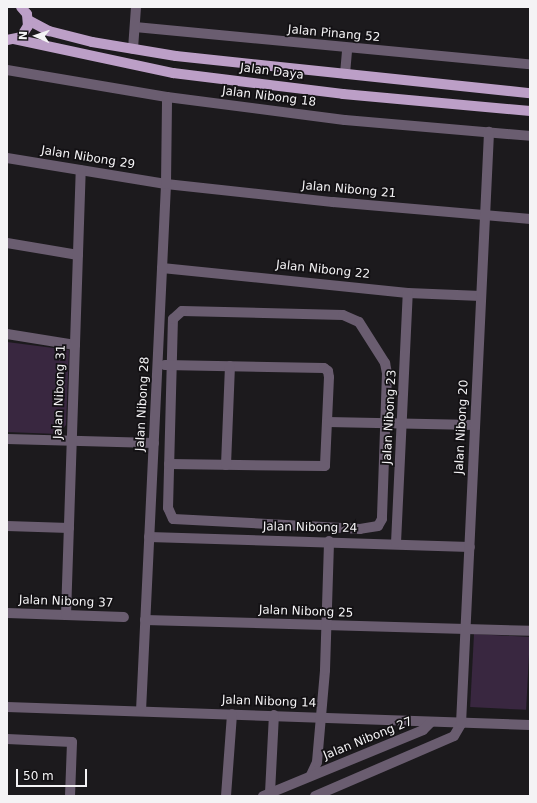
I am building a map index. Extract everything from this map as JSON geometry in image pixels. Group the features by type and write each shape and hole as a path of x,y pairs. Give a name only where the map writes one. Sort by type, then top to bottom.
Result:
{"main road":[{"path":"11,40 25,32 28,20 22,8"},
{"name":"Jalan Daya","path":"28,20 49,31 132,49 176,56 530,93"},
{"name":"Jalan Daya","path":"11,40 173,73 343,94 530,112"}],"street":[{"path":"132,49 136,7"},
{"name":"Jalan Pinang 52","path":"135,27 530,64"},
{"path":"345,74 348,48"},
{"name":"Jalan Nibong 18","path":"7,70 167,97 345,120 530,136"},
{"name":"Jalan Nibong 28","path":"141,711 166,184 167,97"},
{"name":"Jalan Nibong 20","path":"461,724 489,132"},
{"name":"Jalan Nibong 29","path":"7,158 166,184"},
{"name":"Jalan Nibong 31","path":"66,615 81,170"},
{"name":"Jalan Nibong 21","path":"166,184 333,202 530,219"},
{"path":"7,243 78,255"},
{"name":"Jalan Nibong 22","path":"162,268 408,293 481,296"},
{"name":"Jalan Nibong 23","path":"396,543 408,293"},
{"path":"182,311 343,315 359,322 385,363 387,373 386,422 382,519 378,526 372,528 173,519 168,508 173,319 182,311"},
{"path":"7,334 75,345"},
{"path":"158,365 172,364 324,368 328,371 329,377 325,466 169,464"},
{"path":"226,465 230,366"},
{"path":"328,422 403,422 475,425"},
{"path":"7,439 154,443"},
{"path":"7,526 69,528"},
{"name":"Jalan Nibong 24","path":"149,537 396,543 470,547"},
{"path":"311,775 317,762 322,717 329,541"},
{"name":"Jalan Nibong 37","path":"7,613 124,617"},
{"name":"Jalan Nibong 25","path":"145,620 530,631"},
{"name":"Jalan Nibong 14","path":"7,707 274,715 461,724 530,725"},
{"path":"226,796 232,714"},
{"path":"267,795 274,715"},
{"name":"Jalan Nibong 27","path":"267,795 311,775 423,730 431,722"},
{"path":"314,796 454,736 461,724"},
{"path":"7,739 72,742 70,796"}],"shaded area":[{"path":"7,342 69,350 66,425 58,434 7,432"},
{"path":"474,634 530,637 526,710 470,707"}]}
